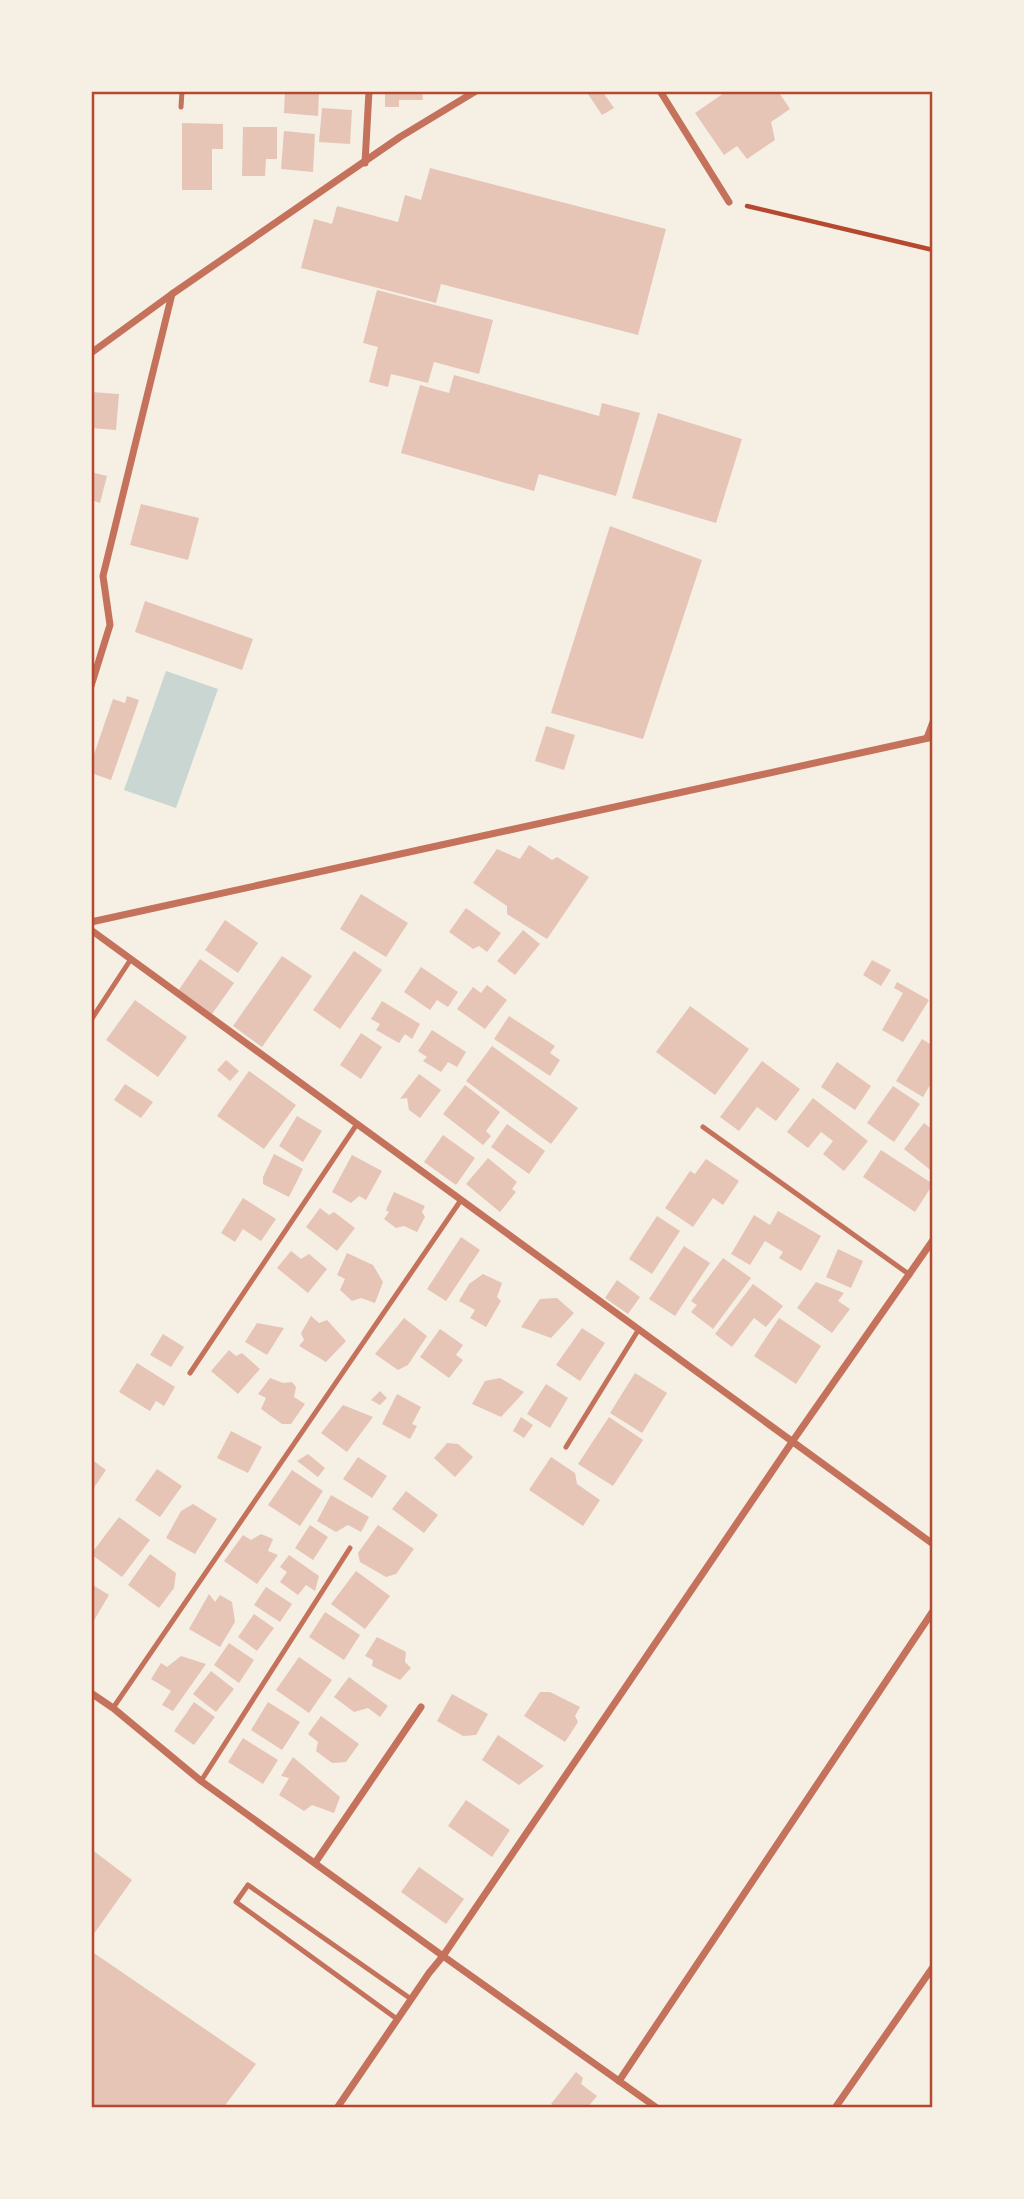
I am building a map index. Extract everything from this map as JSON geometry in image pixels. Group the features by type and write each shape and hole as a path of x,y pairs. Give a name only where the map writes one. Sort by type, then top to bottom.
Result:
{"street":[{"path":"365,163 369,91"},
{"path":"91,353 400,137 476,91"},
{"path":"660,91 729,202"},
{"path":"91,686 110,625 103,576 172,294"},
{"path":"91,922 930,738 933,722"},
{"path":"91,930 933,1544"},
{"path":"337,2108 792,1441 933,1240"},
{"path":"619,2081 933,1611"},
{"path":"91,1693 201,1781 657,2108"},
{"path":"315,1863 421,1707"},
{"path":"835,2108 933,1967"}],"lane":[{"path":"181,107 182,91"},
{"path":"91,1020 131,959"},
{"path":"190,1373 357,1124"},
{"path":"703,1127 910,1275"},
{"path":"113,1708 461,1200"},
{"path":"566,1447 639,1329"},
{"path":"201,1781 350,1548"},
{"path":"397,2019 236,1902 248,1885 411,1999"}],"path":[{"path":"729,202 933,250"}],"shaded area":[{"path":"166,671 218,689 176,808 124,790"}],"building":[{"path":"285,91 319,91 318,116 284,113"},
{"path":"385,91 422,91 423,100 399,100 399,107 385,107"},
{"path":"586,91 602,91 614,108 602,115"},
{"path":"727,91 778,91 790,109 771,122 775,140 747,159 737,146 724,155 695,113"},
{"path":"322,108 352,110 350,144 319,142"},
{"path":"182,123 223,124 223,149 212,149 212,190 182,190"},
{"path":"243,127 277,127 277,159 266,159 265,176 242,176"},
{"path":"284,131 315,134 313,172 281,169"},
{"path":"430,168 666,229 638,335 441,284 436,303 301,268 314,219 332,224 337,206 398,222 405,195 421,200"},
{"path":"377,290 493,320 479,374 434,362 428,383 391,374 388,387 369,382 378,347 363,343"},
{"path":"454,375 599,416 602,403 640,413 616,496 539,474 534,491 401,453 420,385 449,393"},
{"path":"91,392 119,394 116,430 91,428"},
{"path":"658,413 742,439 716,523 632,498"},
{"path":"91,472 107,476 100,503 91,500"},
{"path":"141,504 199,518 188,560 130,545"},
{"path":"610,526 702,560 643,739 551,713"},
{"path":"145,601 253,639 242,670 135,632"},
{"path":"127,696 139,700 111,780 91,773 91,763 113,699 125,703"},
{"path":"546,726 575,735 564,770 535,761"},
{"path":"529,845 552,860 557,857 589,877 547,939 507,914 507,906 473,883 497,849 520,859"},
{"path":"361,894 408,923 386,957 340,929"},
{"path":"466,908 501,933 487,952 479,946 473,949 449,932"},
{"path":"225,920 258,943 238,973 205,950"},
{"path":"523,930 540,944 515,975 497,961"},
{"path":"354,951 382,970 340,1029 313,1010"},
{"path":"282,956 312,976 262,1047 233,1026"},
{"path":"200,959 234,983 212,1014 178,991"},
{"path":"872,960 891,970 881,986 863,975"},
{"path":"421,967 458,992 448,1007 437,1000 430,1010 404,992"},
{"path":"897,982 929,1000 903,1042 882,1030 903,993 894,988"},
{"path":"487,985 507,1000 485,1029 457,1009 473,987 481,993"},
{"path":"135,1000 187,1037 158,1077 106,1040"},
{"path":"382,1001 420,1024 412,1039 405,1034 399,1043 376,1030 380,1024 371,1019"},
{"path":"690,1006 749,1049 715,1095 656,1052"},
{"path":"509,1016 555,1046 550,1053 560,1060 550,1076 494,1039"},
{"path":"432,1030 466,1052 457,1067 448,1062 441,1072 423,1061 427,1057 418,1051"},
{"path":"361,1033 382,1047 361,1079 340,1065"},
{"path":"922,1039 933,1046 933,1080 923,1097 896,1081"},
{"path":"492,1046 578,1108 551,1144 466,1081"},
{"path":"226,1060 239,1071 230,1081 217,1070"},
{"path":"762,1061 800,1089 776,1121 757,1107 739,1131 720,1117"},
{"path":"837,1062 871,1086 855,1110 821,1087"},
{"path":"249,1071 296,1105 264,1149 217,1116"},
{"path":"419,1074 441,1090 420,1118 409,1110 407,1098 400,1099"},
{"path":"125,1084 153,1102 141,1118 114,1100"},
{"path":"465,1085 500,1112 486,1131 491,1136 483,1145 443,1114"},
{"path":"893,1086 920,1104 894,1142 867,1123"},
{"path":"813,1098 868,1141 844,1171 823,1154 833,1141 821,1132 808,1148 787,1132"},
{"path":"297,1116 322,1131 303,1162 279,1146"},
{"path":"924,1123 933,1130 933,1172 904,1149"},
{"path":"507,1124 545,1151 529,1174 491,1147"},
{"path":"443,1135 475,1158 456,1185 424,1162"},
{"path":"881,1150 933,1184 915,1212 863,1177"},
{"path":"274,1154 303,1169 289,1197 263,1184 263,1177"},
{"path":"352,1155 382,1171 366,1200 359,1196 351,1203 332,1192"},
{"path":"488,1158 517,1182 512,1189 516,1192 500,1212 466,1184"},
{"path":"706,1159 739,1181 723,1205 713,1198 693,1227 665,1208 690,1171 695,1174"},
{"path":"394,1192 425,1206 422,1212 425,1217 417,1232 404,1226 396,1228 384,1219 389,1212 386,1210"},
{"path":"243,1198 276,1219 261,1241 243,1229 235,1242 221,1233"},
{"path":"320,1208 329,1215 334,1212 355,1228 337,1251 306,1227"},
{"path":"778,1211 821,1236 801,1271 779,1258 783,1252 765,1241 750,1265 731,1254 754,1215 770,1225"},
{"path":"657,1216 680,1231 652,1274 629,1259"},
{"path":"461,1237 480,1250 446,1301 427,1289"},
{"path":"684,1246 710,1263 675,1316 649,1299"},
{"path":"838,1249 863,1261 851,1288 826,1277"},
{"path":"291,1251 301,1259 309,1254 327,1269 308,1293 277,1268"},
{"path":"347,1253 373,1265 383,1282 375,1303 361,1298 352,1301 340,1290 345,1279 337,1275"},
{"path":"723,1258 751,1278 713,1329 691,1312 697,1305 691,1301"},
{"path":"483,1274 502,1283 497,1297 501,1301 486,1327 470,1318 475,1310 459,1301 469,1284"},
{"path":"617,1280 640,1297 628,1314 605,1298"},
{"path":"816,1282 844,1293 838,1301 850,1309 832,1333 797,1308"},
{"path":"753,1284 783,1306 766,1327 754,1318 732,1347 715,1334"},
{"path":"557,1298 574,1313 551,1338 521,1327 540,1299"},
{"path":"311,1316 319,1323 327,1320 346,1341 326,1362 299,1346 304,1340 301,1333"},
{"path":"404,1318 427,1336 408,1365 398,1370 375,1354"},
{"path":"779,1318 821,1346 796,1384 754,1356"},
{"path":"257,1323 284,1328 267,1355 245,1342"},
{"path":"582,1328 605,1343 580,1381 556,1365"},
{"path":"440,1329 463,1345 456,1355 463,1360 449,1378 420,1357"},
{"path":"163,1334 184,1347 171,1367 150,1355"},
{"path":"229,1350 236,1356 242,1353 260,1369 238,1394 211,1371"},
{"path":"137,1363 175,1387 164,1406 156,1401 150,1411 119,1392"},
{"path":"635,1373 667,1393 642,1433 610,1413"},
{"path":"270,1378 283,1383 292,1382 296,1387 294,1397 305,1404 291,1424 282,1424 261,1409 266,1398 258,1394"},
{"path":"500,1378 524,1392 501,1417 472,1404 485,1381"},
{"path":"546,1384 568,1398 550,1428 527,1414"},
{"path":"380,1391 387,1398 380,1405 371,1400"},
{"path":"397,1394 421,1407 412,1424 417,1426 410,1439 382,1424"},
{"path":"343,1405 373,1417 347,1452 321,1433"},
{"path":"521,1417 533,1425 524,1438 513,1431"},
{"path":"609,1417 643,1440 613,1486 578,1464"},
{"path":"231,1431 262,1447 248,1473 217,1458"},
{"path":"447,1443 458,1444 473,1457 455,1477 434,1458"},
{"path":"308,1454 325,1468 318,1477 297,1461"},
{"path":"358,1457 387,1476 372,1498 343,1479"},
{"path":"551,1457 575,1473 577,1484 600,1500 583,1526 529,1490"},
{"path":"91,1459 106,1470 91,1492"},
{"path":"157,1469 182,1486 160,1517 135,1500"},
{"path":"292,1470 323,1491 300,1526 268,1505"},
{"path":"406,1491 438,1515 424,1533 392,1509"},
{"path":"331,1495 369,1517 361,1532 348,1525 336,1532 317,1521"},
{"path":"193,1504 217,1519 195,1554 166,1538 181,1511"},
{"path":"119,1517 150,1540 122,1577 91,1554"},
{"path":"310,1525 328,1537 313,1560 295,1548"},
{"path":"378,1525 414,1549 396,1574 386,1577 360,1562 358,1553"},
{"path":"261,1534 273,1539 268,1551 278,1555 257,1584 224,1561 243,1535 251,1540"},
{"path":"150,1554 176,1573 174,1588 159,1608 128,1585"},
{"path":"289,1555 319,1576 315,1591 306,1585 298,1595 280,1582 287,1572 280,1567"},
{"path":"356,1571 390,1596 365,1629 331,1604"},
{"path":"91,1584 109,1595 91,1623"},
{"path":"266,1587 292,1604 280,1622 254,1605"},
{"path":"209,1594 215,1602 220,1595 232,1602 235,1622 220,1647 189,1629"},
{"path":"325,1612 360,1635 344,1660 309,1637"},
{"path":"254,1614 274,1628 257,1651 238,1637"},
{"path":"377,1637 406,1652 405,1662 411,1668 400,1680 372,1666 373,1660 365,1656"},
{"path":"229,1643 254,1660 239,1683 214,1665"},
{"path":"181,1656 206,1664 173,1711 162,1705 171,1691 151,1679 161,1663 167,1667"},
{"path":"299,1657 332,1680 309,1713 276,1690"},
{"path":"211,1671 234,1689 216,1712 193,1694"},
{"path":"349,1677 388,1706 380,1717 368,1708 354,1712 334,1697"},
{"path":"540,1692 550,1692 580,1707 575,1716 578,1722 565,1742 524,1716"},
{"path":"452,1694 488,1714 476,1735 463,1736 437,1721"},
{"path":"194,1702 215,1717 194,1745 174,1731"},
{"path":"268,1702 300,1722 282,1750 251,1730"},
{"path":"321,1716 359,1744 346,1762 332,1763 316,1751 318,1742 308,1734"},
{"path":"498,1735 544,1766 519,1785 482,1760"},
{"path":"243,1738 278,1760 263,1784 228,1762"},
{"path":"293,1757 340,1797 334,1813 312,1805 304,1811 279,1795 289,1778 281,1776"},
{"path":"466,1800 510,1830 492,1857 448,1826"},
{"path":"91,1849 132,1880 93,1935 91,1934"},
{"path":"419,1867 464,1899 446,1924 401,1892"},
{"path":"91,1951 256,2064 223,2108 91,2108"},
{"path":"576,2072 583,2078 581,2084 597,2096 587,2108 556,2108 551,2104"}]}
